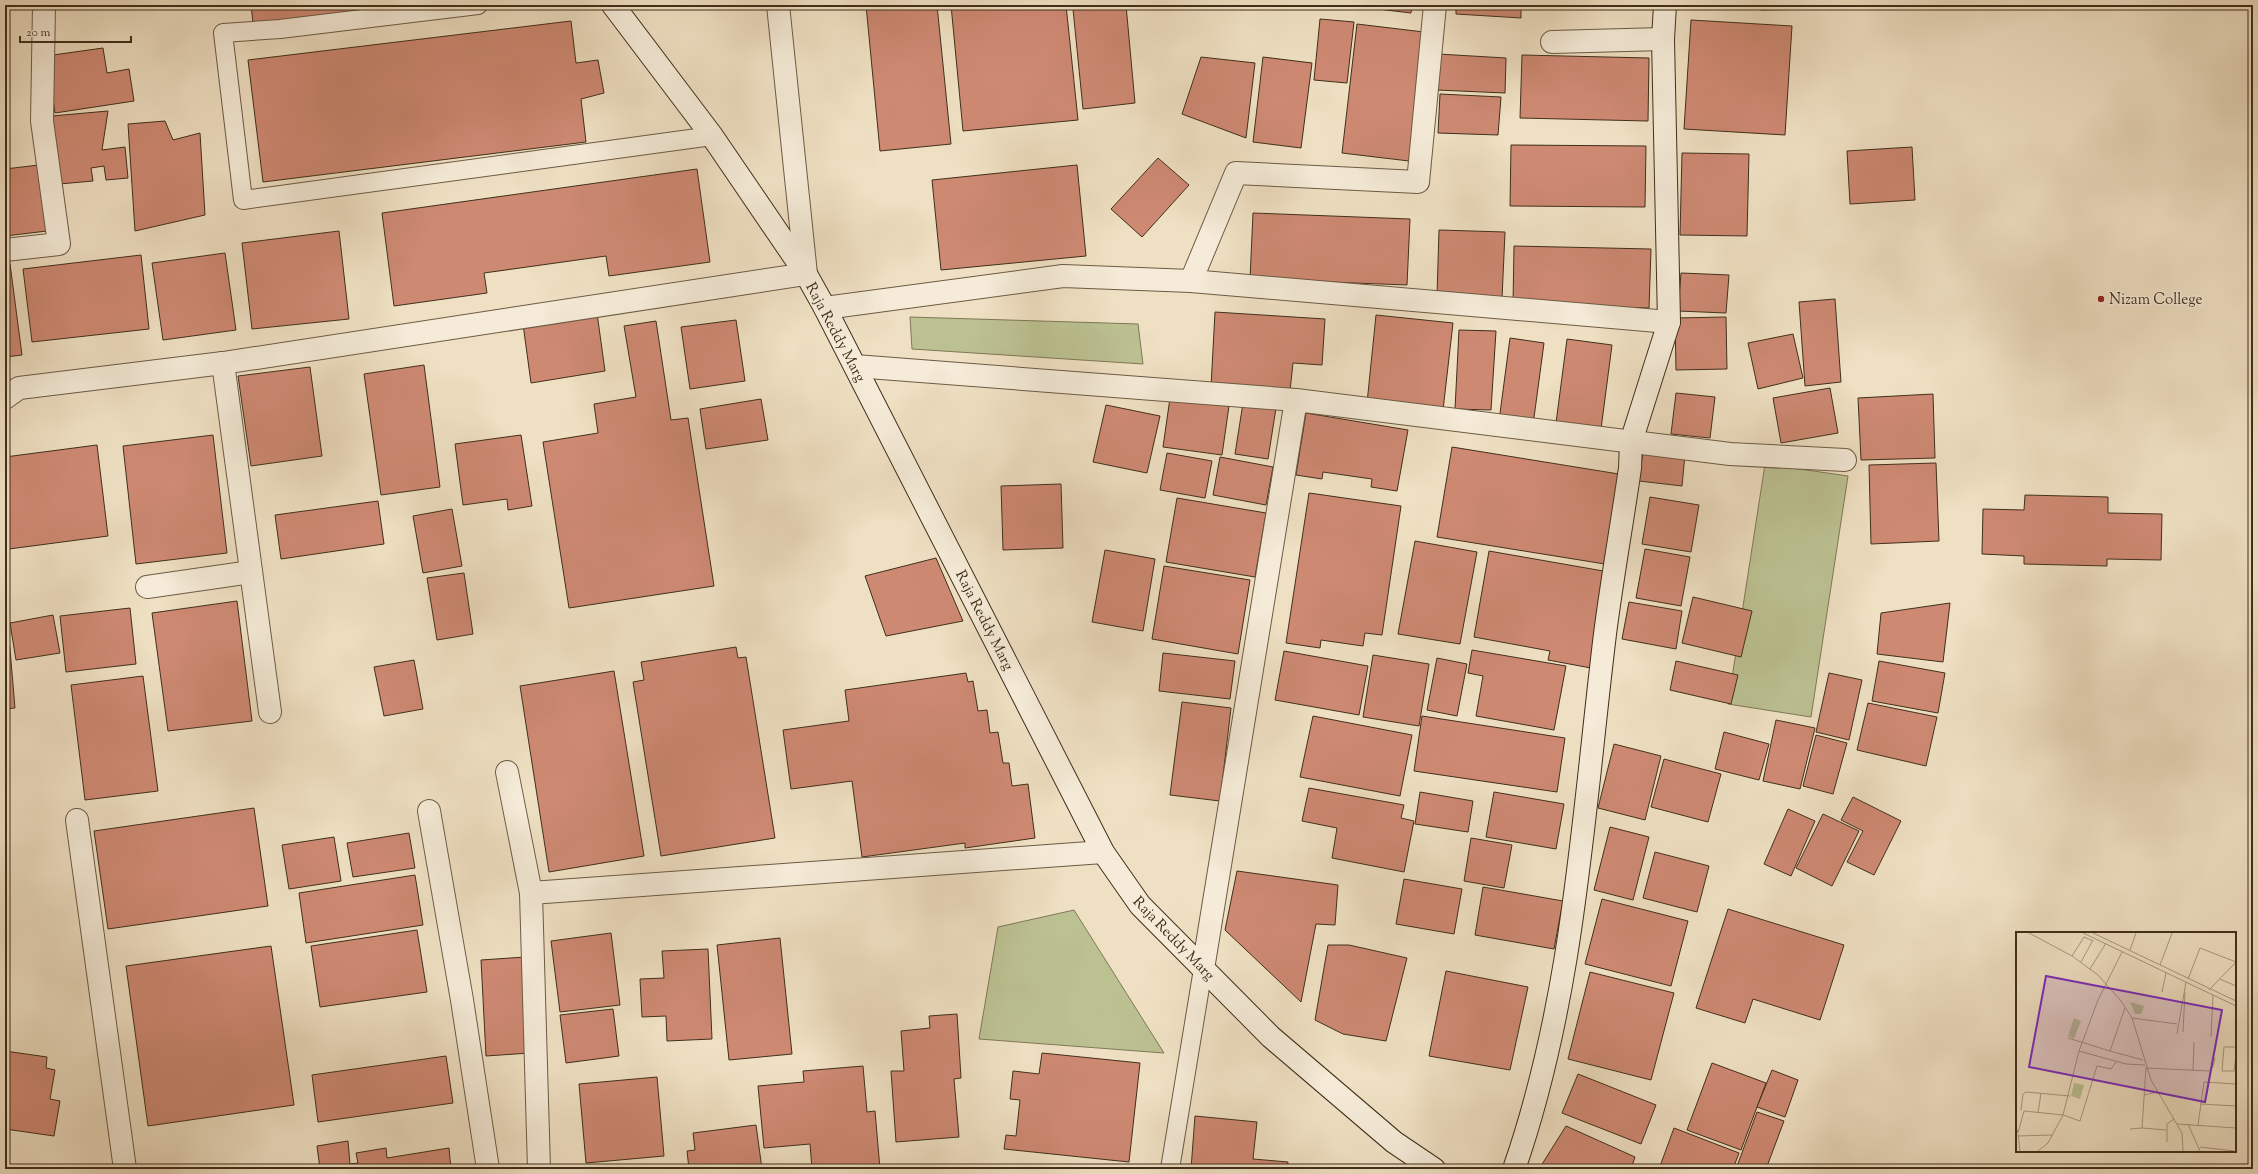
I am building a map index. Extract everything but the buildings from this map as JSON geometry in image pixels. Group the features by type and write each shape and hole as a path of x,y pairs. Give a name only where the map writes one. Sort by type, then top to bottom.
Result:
{"street":[{"path":"5,250 59,244 42,121 44,5"},
{"name":"Raja Reddy Marg","path":"614,5 712,136 806,274 855,366 1103,852 1140,905 1271,1038 1394,1142 1434,1169"},
{"path":"5,398 19,388 223,363 806,274 778,5"},
{"path":"1192,281 1236,173 1418,182 1435,5"},
{"path":"1514,1169 1526,1135 1560,997 1587,800 1606,633 1630,468 1631,442 1669,322 1663,39 1665,5"},
{"path":"1552,42 1663,39"},
{"path":"825,308 1063,276 1192,281 1669,322"},
{"path":"223,363 270,712"},
{"path":"855,366 1296,400 1730,454 1845,460"},
{"path":"1203,969 1296,400"},
{"path":"147,587 251,572"},
{"path":"508,772 530,893 539,1169"},
{"path":"429,811 462,1000 488,1169"},
{"path":"77,820 125,1169"},
{"path":"530,893 1103,852"}],"lane":[{"path":"478,5 280,29 223,33 244,200 712,136"},
{"path":"1170,1169 1203,969"}],"green space":[{"path":"910,317 1138,324 1143,364 912,349"},
{"path":"1765,464 1848,476 1811,717 1728,704"},
{"path":"1074,910 1164,1053 979,1039 998,927"}],"place":[{"name":"Nizam College","path":"2101,299"}]}
